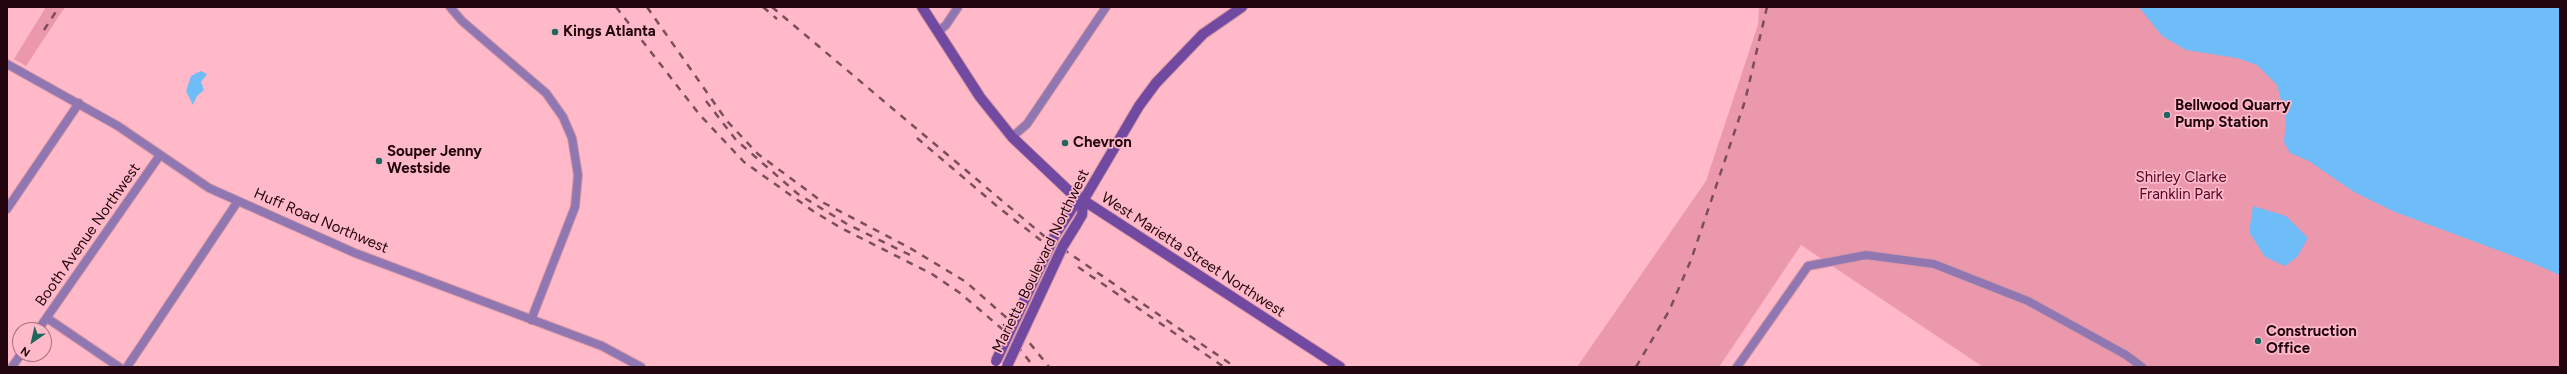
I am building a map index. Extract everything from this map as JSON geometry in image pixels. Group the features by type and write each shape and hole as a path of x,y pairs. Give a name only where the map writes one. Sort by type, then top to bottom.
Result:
{"main road":[{"name":"West Marietta Street Northwest","path":"922,7 980,97 1012,137 1035,162 1083,201 1340,367"},
{"name":"Marietta Boulevard Northwest","path":"1007,367 1063,246 1082,215 1083,201 1139,106 1156,83 1203,34 1242,7"},
{"path":"994,364 1055,234 1073,207 1083,201"}],"street":[{"path":"450,7 462,21 546,93 562,117 572,138 578,175 575,207 531,320"},
{"path":"938,32 946,24 958,7"},
{"path":"1012,137 1027,124 1106,7"},
{"name":"Huff Road Northwest","path":"7,64 79,103 209,188 355,253 602,346 641,367"},
{"path":"7,209 79,103"},
{"name":"Booth Avenue Northwest","path":"44,322 160,155"},
{"path":"127,367 238,201"},
{"path":"1737,367 1808,266 1866,255 1934,264 2013,296 2126,355 2142,367"},
{"path":"47,318 119,367"}],"green space":[{"path":"46,7 65,7 26,66 14,59"},
{"name":"Shirley Clarke Franklin Park","path":"1759,7 2560,7 2560,367 1983,367 1801,245 1719,367 1577,367 1706,181 1758,25"}],"water":[{"path":"2139,7 2560,7 2560,275 2532,263 2395,212 2354,192 2309,161 2290,153 2284,142 2286,120 2277,85 2257,65 2237,58 2186,50 2162,36"},
{"path":"201,71 207,74 201,82 204,90 197,96 193,105 186,91 191,76"},
{"path":"2253,206 2286,216 2308,238 2297,257 2285,266 2265,257 2249,232"}],"railway":[{"path":"44,30 59,7"},
{"path":"616,7 699,114 744,162 813,211 841,228 932,274 960,293 1008,334 1034,367"},
{"path":"647,7 727,121 758,154 824,203 910,248 966,282 1016,326 1049,367"},
{"path":"763,7 777,19"},
{"path":"772,7 1044,236 1235,367"},
{"path":"1636,367 1669,311 1691,260 1745,101 1767,7"},
{"path":"706,101 736,140 798,194 847,224 912,256"},
{"path":"917,138 998,207 1056,252"},
{"path":"1078,267 1224,367"}],"place":[{"name":"Kings Atlanta","path":"555,32"},
{"name":"Bellwood Quarry Pump Station","path":"2167,115"},
{"name":"Chevron","path":"1065,143"},
{"name":"Souper Jenny Westside","path":"379,161"},
{"name":"Construction Office","path":"2258,341"}]}
